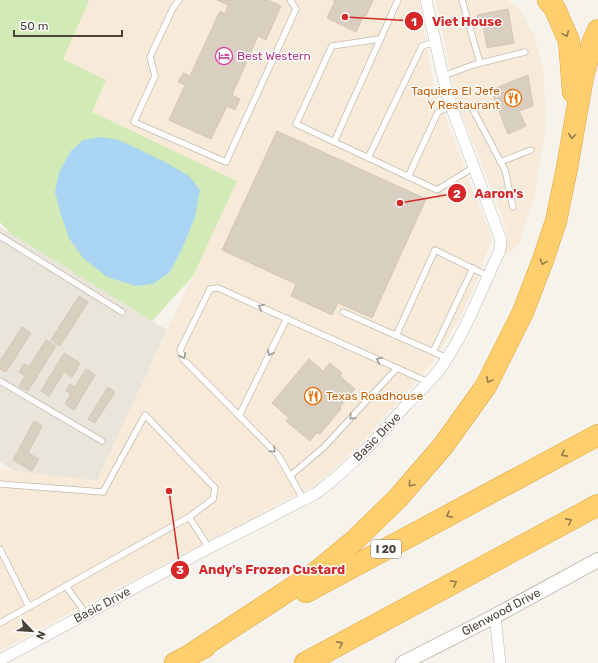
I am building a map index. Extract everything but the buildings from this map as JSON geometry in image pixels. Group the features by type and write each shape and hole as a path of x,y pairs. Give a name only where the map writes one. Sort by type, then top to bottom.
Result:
{"highway":[{"path":"548,0 555,9 569,41 575,115"},
{"path":"193,653 315,573 354,540 398,498 443,446 486,386 523,312 556,221 568,168 575,115 583,76 598,30"},
{"name":"I 20","path":"175,663 598,435"},
{"path":"306,663 598,505"}],"street":[{"name":"Basic Drive","path":"0,660 209,548 304,500 324,487 340,475 383,432 441,367 447,358 463,330 500,250 501,240 451,106 426,0"},
{"name":"Glenwood Drive","path":"403,663 495,616 598,560"},
{"path":"495,616 500,663"}],"lane":[{"path":"179,0 173,8 150,58 155,76 134,122 226,162 296,9 290,0"},
{"path":"334,142 398,0"},
{"path":"462,0 480,63"},
{"path":"380,39 332,46 296,124 437,190 474,167"},
{"path":"368,158 422,46 436,42"},
{"path":"443,76 480,63 525,52"},
{"path":"408,177 438,112 451,106 471,106 504,170 513,207"},
{"path":"500,162 531,150"},
{"path":"0,236 122,312"},
{"path":"396,336 435,250 488,276"},
{"path":"433,352 473,268"},
{"path":"304,500 278,456 183,359 180,350 210,289 218,288 428,382"},
{"path":"343,312 447,358"},
{"path":"239,416 287,318"},
{"path":"290,476 324,448 397,368"},
{"path":"0,381 102,441"},
{"path":"0,484 103,492 145,415 215,488 213,499 189,517 0,623"},
{"path":"189,517 209,548"},
{"path":"0,549 29,607"},
{"path":"66,586 86,614"}],"shaded area":[{"path":"86,0 419,0 434,89 492,239 470,297 454,328 432,363 365,439 316,485 64,616 0,651 0,469 97,481 237,181 92,112 106,80 62,59 89,2"},
{"path":"436,0 507,0 518,7 533,33 543,67 546,124 535,192 519,244 504,256 506,232 500,209 457,102"},
{"path":"0,227 167,330 97,481 15,471 0,462"}],"green space":[{"path":"0,0 89,1 63,59 106,80 92,112 237,181 193,276 152,321 10,233 0,222","holes":["195,217 183,247 170,272 153,284 136,286"]}],"water":[{"path":"101,137 119,140 165,162 189,176 200,190 195,217 183,247 170,272 153,284 136,286 107,277 83,258 69,238 55,192 59,172 71,151 83,140"}],"place":[{"name":"Viet House","path":"345,17"},
{"name":"Best Western","path":"224,56"},
{"name":"Taquiera El Jefe Y Restaurant","path":"513,98"},
{"name":"Aaron's","path":"400,203"},
{"name":"Texas Roadhouse","path":"313,396"},
{"name":"Andy's Frozen Custard","path":"169,491"}]}
